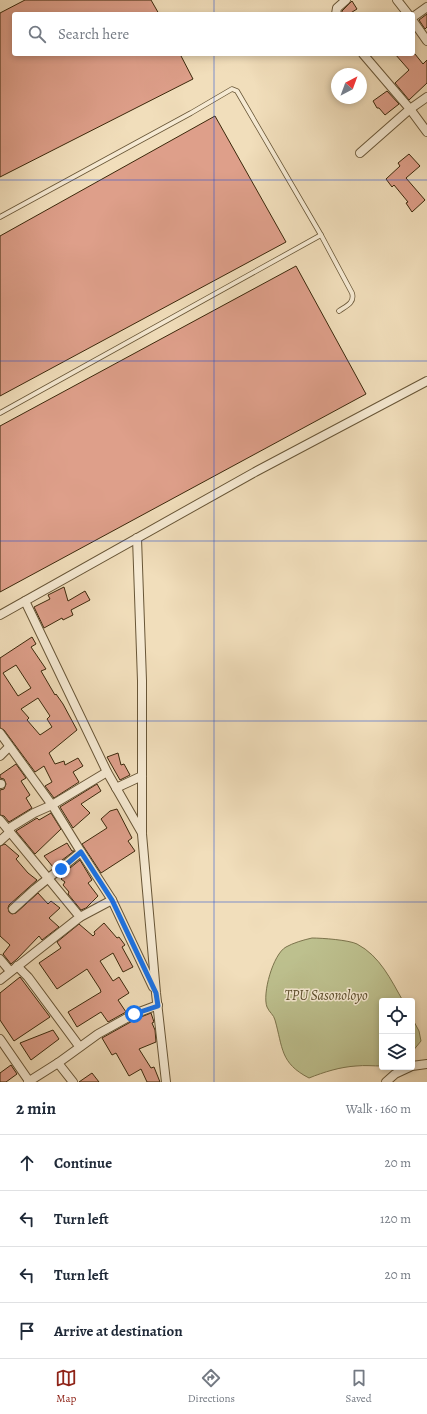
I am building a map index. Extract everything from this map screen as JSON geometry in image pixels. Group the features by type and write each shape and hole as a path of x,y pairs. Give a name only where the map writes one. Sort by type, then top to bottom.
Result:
{"street":[{"path":"336,12 337,8 346,0"},
{"path":"397,0 406,12"},
{"path":"415,16 427,7"},
{"path":"415,24 427,41"},
{"path":"365,56 410,109 427,132"},
{"path":"360,153 410,109 427,97"},
{"path":"0,615 255,472 427,381"},
{"path":"137,538 142,681 142,834 156,993 166,1082"},
{"path":"25,601 116,788 142,834"},
{"path":"0,733 52,805 112,900 156,993"},
{"path":"0,756 9,747"},
{"path":"0,842 9,830 34,813 52,805 108,772"},
{"path":"116,788 142,776"},
{"path":"0,820 80,917"},
{"path":"13,909 24,898 81,852"},
{"path":"0,980 80,917 112,900"},
{"path":"0,959 10,971"},
{"path":"17,966 28,977 79,1046"},
{"path":"0,1039 28,1082 58,1063 79,1046 119,1022 134,1014 158,1006"},
{"path":"58,1063 73,1082"},
{"path":"415,1066 427,1064"},
{"path":"386,1082 395,1074 404,1070"}],"lane":[{"path":"0,217 191,113 232,89 237,91 321,235 353,296 352,303 339,311"},
{"path":"0,412 321,235"}],"green space":[{"name":"TPU Sasonoloyo","path":"312,938 348,941 357,944 372,955 389,977 401,998 379,998 379,1066 344,1067 309,1078 293,1067 284,1054 274,1018 267,1007 267,984 273,966 281,951 292,944"},
{"path":"415,1024 419,1031 421,1041 415,1048"}],"building":[{"path":"25,0 151,0 158,12 12,12 12,56 181,56 193,79 0,177 0,13"},
{"path":"352,1 357,9 352,12 342,11"},
{"path":"427,14 427,27 425,29 419,20"},
{"path":"415,54 423,64 427,60 427,83 409,100 395,83 409,70 397,56 415,56"},
{"path":"387,91 399,104 385,115 379,108 377,108 373,101"},
{"path":"215,116 286,242 0,396 0,236"},
{"path":"409,154 420,166 406,178 425,200 412,212 406,203 408,202 394,185 392,187 386,179 400,166 398,163"},
{"path":"296,266 366,394 0,592 0,426"},
{"path":"64,587 68,601 85,591 90,600 71,610 73,615 63,620 62,618 44,628 34,607 50,599 48,595"},
{"path":"32,637 36,644 31,647 46,669 41,671 55,695 56,694 63,704 77,730 49,753 55,764 64,761 65,765 78,758 83,766 73,772 79,782 54,798 45,786 52,782 44,766 35,772 4,730 0,728 0,658","holes":["16,665 31,688 18,696 3,673","38,698 50,716 47,719 52,727 40,735 27,720 29,718 21,709"]},
{"path":"118,753 121,765 124,764 130,775 120,780 107,757"},
{"path":"16,764 26,778 21,781 30,795 26,798 32,808 9,822 4,816 0,815 0,790 4,789 6,784 4,779 0,778 0,775"},
{"path":"97,784 101,791 81,804 90,813 73,828 60,807"},
{"path":"117,809 132,838 128,841 135,851 101,873 82,844 107,828 101,819 110,811"},
{"path":"51,813 61,829 35,854 16,831 37,818 39,820"},
{"path":"67,843 72,851 74,851 53,867 44,856"},
{"path":"5,844 19,856 16,859 28,873 37,880 9,905 9,912 12,914 16,913 38,893 48,904 51,901 60,908 49,918 59,927 42,940 39,936 11,964 3,954 10,945 0,936 0,846"},
{"path":"80,860 92,880 88,883 98,896 86,908 81,910 68,894 69,892 63,885 65,882 60,876"},
{"path":"104,923 125,945 122,947 133,967 123,972 113,953 100,961 113,981 119,977 129,993 118,1000 126,1012 108,1022 101,1012 77,1027 68,1012 101,992 100,989 87,969 57,989 39,963 61,948 57,942 79,924 93,936 95,934 94,932"},
{"path":"20,977 50,1017 14,1041 0,1020 0,993"},
{"path":"151,1013 154,1022 152,1023 155,1030 156,1042 139,1049 151,1068 154,1067 160,1082 147,1082 141,1069 129,1076 116,1053 112,1055 102,1038 136,1019"},
{"path":"53,1030 59,1039 31,1060 20,1043"},
{"path":"11,1065 17,1074 6,1082 0,1082 0,1073"},
{"path":"92,1073 99,1082 79,1082"}],"route":[{"path":"61,869 81,852 112,900 157,998 158,1006 134,1014"}]}
